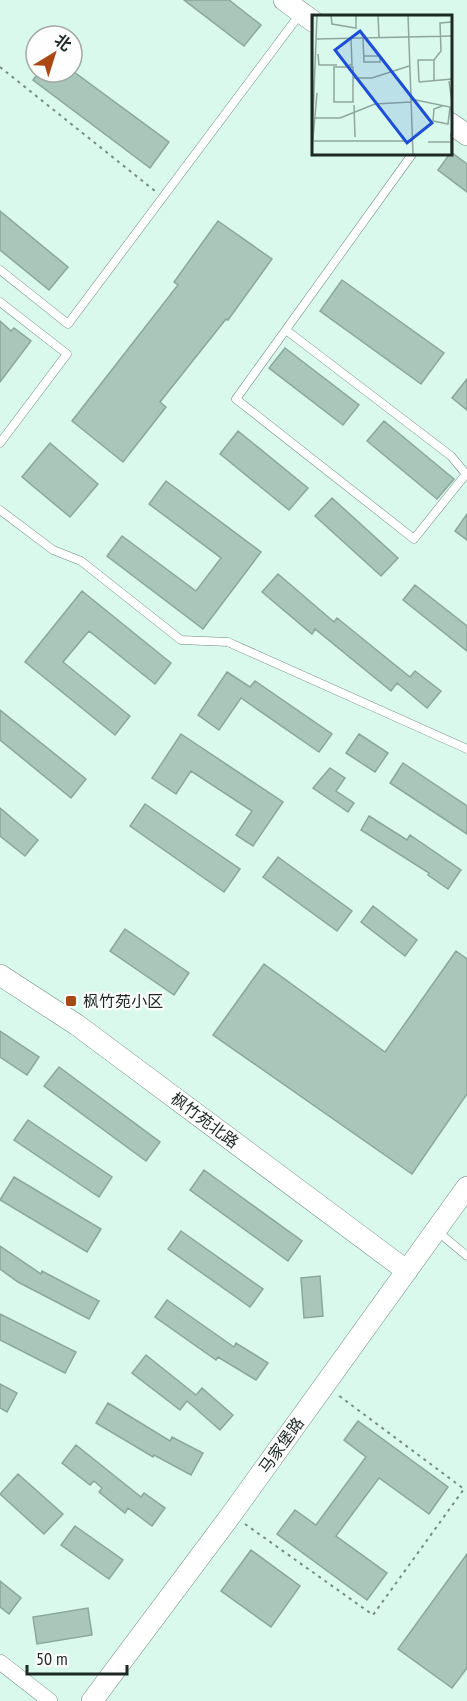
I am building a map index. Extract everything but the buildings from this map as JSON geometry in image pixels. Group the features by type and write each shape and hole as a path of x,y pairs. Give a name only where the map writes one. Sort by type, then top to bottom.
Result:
{"main road":[{"path":"452,124 467,135"},
{"name":"枫竹苑北路","path":"0,975 77,1025 407,1270"},
{"name":"马家堡路","path":"92,1701 231,1515 467,1187"}],"street":[{"path":"0,1662 50,1701"}],"lane":[{"path":"0,270 68,324 300,12"},
{"path":"286,330 451,456 466,474 414,539 236,399 412,154"},
{"path":"0,302 67,354 0,443"},
{"path":"0,510 53,550 81,561 181,640 228,642 467,749"},
{"path":"436,1230 467,1256"}],"path":[{"path":"0,67 162,197"},
{"path":"231,1515 373,1614 464,1489 324,1384"}],"place":[{"name":"枫竹苑小区","path":"71,1001"}]}
